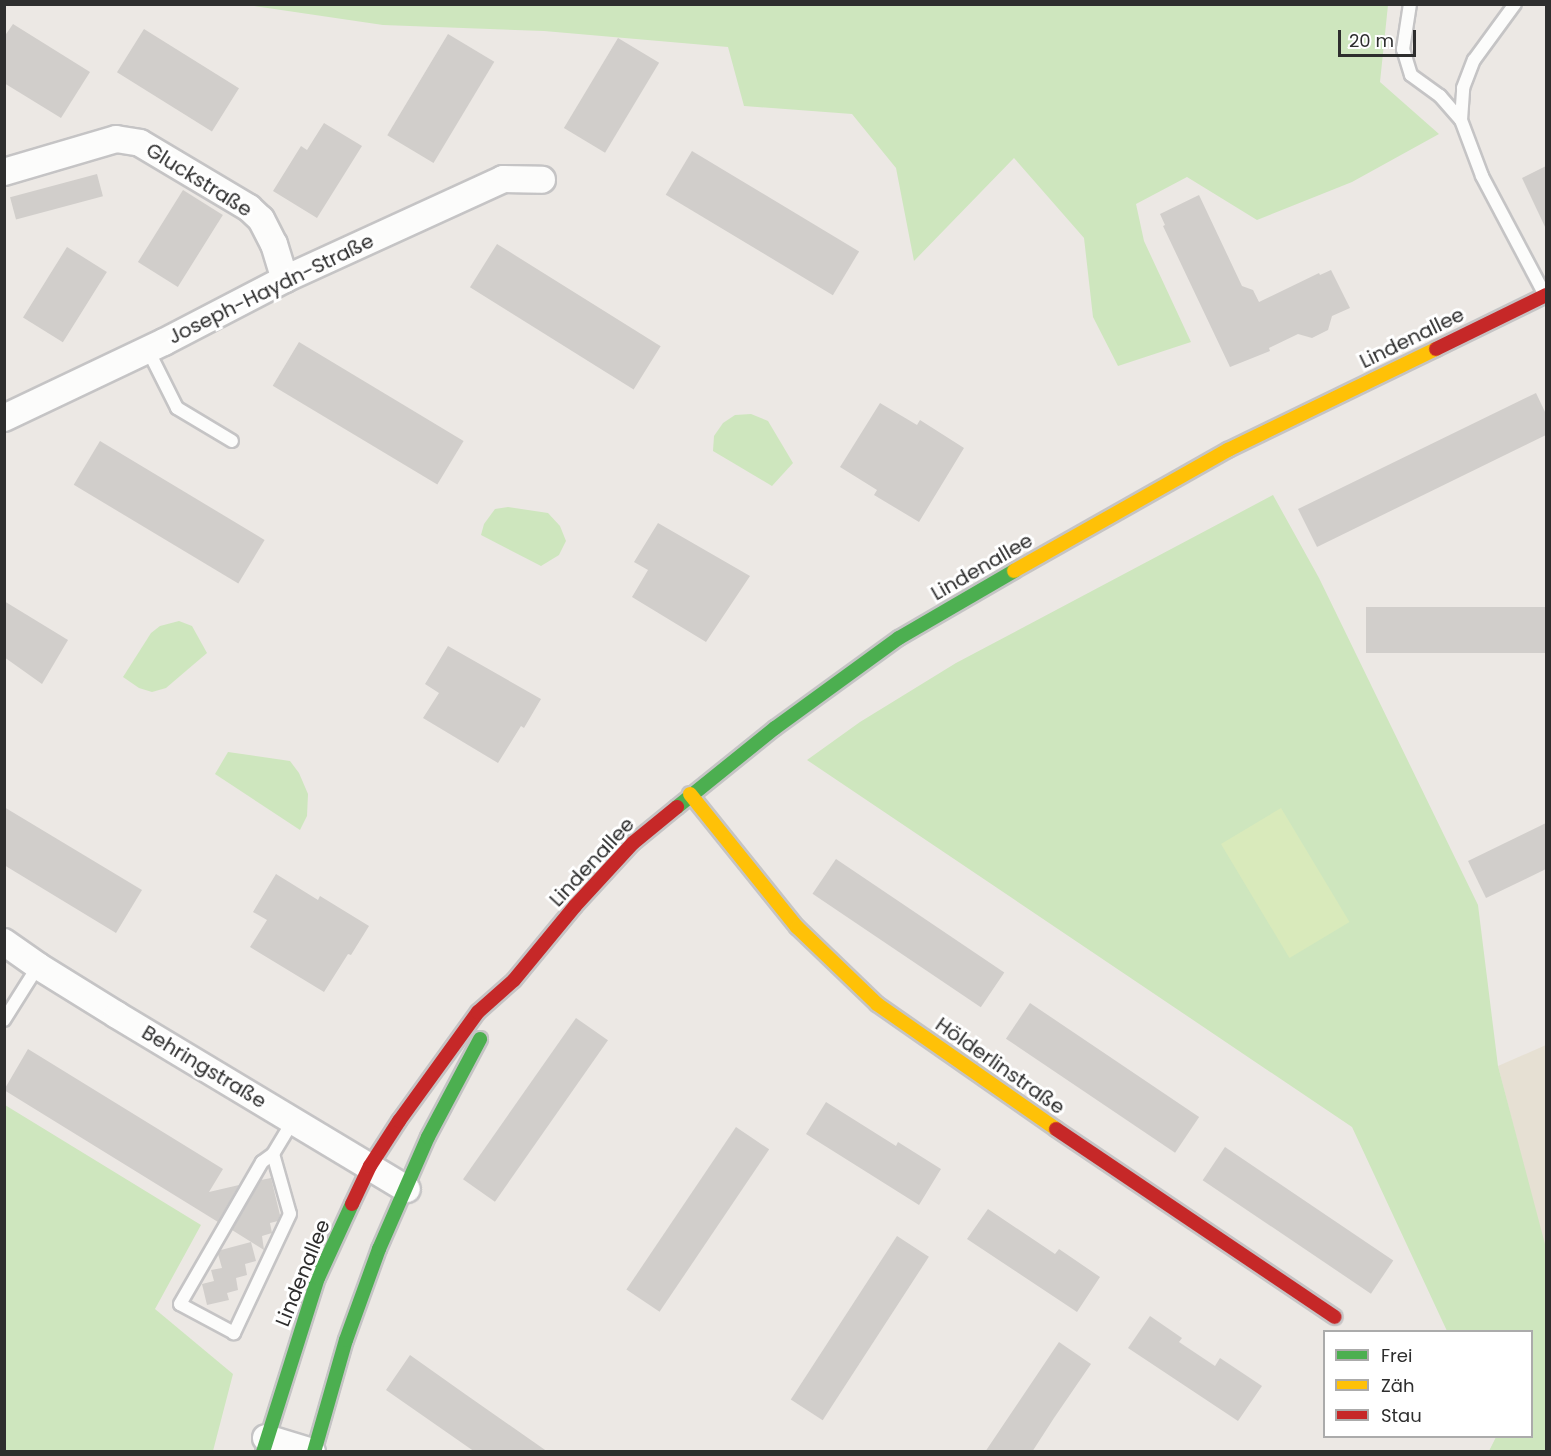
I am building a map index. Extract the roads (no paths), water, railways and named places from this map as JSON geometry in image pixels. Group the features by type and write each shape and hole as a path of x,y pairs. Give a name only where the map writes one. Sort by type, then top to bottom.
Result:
{"street":[{"name":"Gluckstraße","path":"4,172 116,139 140,143 249,208 261,219 274,244 285,279"},
{"name":"Joseph-Haydn-Straße","path":"4,418 148,350 285,279 503,179 542,180"},
{"name":"Lindenallee","path":"264,1445 318,1278 370,1166 399,1120 478,1012 514,980 613,863 690,794 899,638 1228,450 1546,296"},
{"name":"Hölderlinstraße","path":"690,794 797,927 877,1004 1034,1114 1335,1317"},
{"name":"Behringstraße","path":"5,944 407,1189"},
{"name":"Lindenallee","path":"313,1452 346,1340 379,1249 428,1137 514,980"},
{"path":"264,1445 313,1452"}],"lane":[{"path":"1410,4 1403,49 1412,75 1440,96 1461,120 1482,176 1546,296"},
{"path":"1461,120 1463,88 1474,60 1515,4"},
{"path":"148,350 177,408 232,441"},
{"path":"4,1020 38,966"},
{"path":"273,1154 290,1214 234,1333 180,1304 262,1162 273,1154 293,1121"}]}
